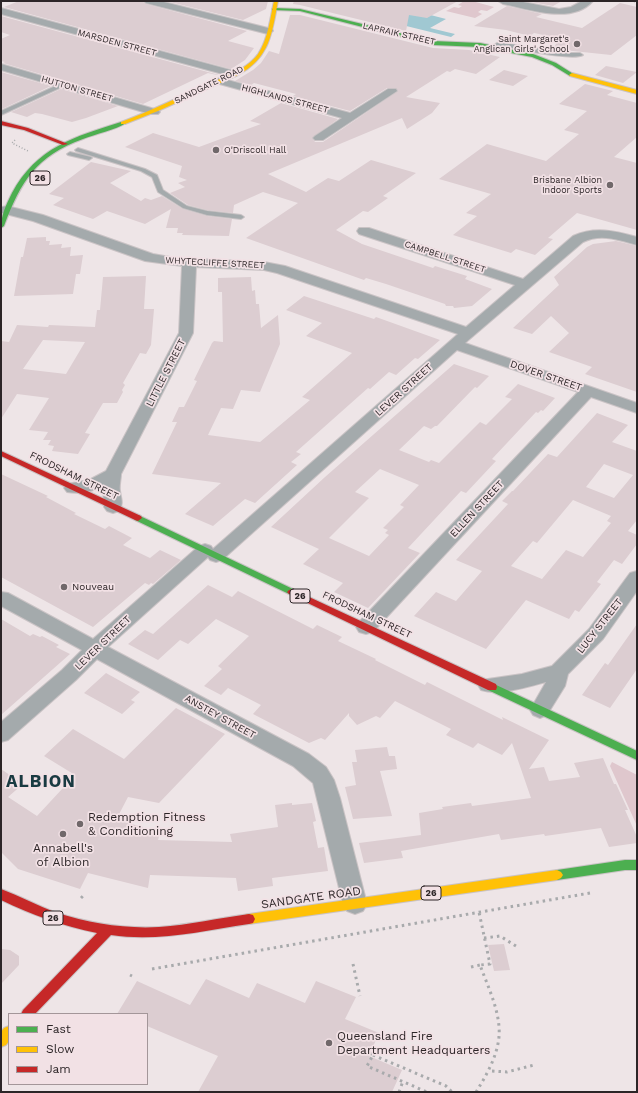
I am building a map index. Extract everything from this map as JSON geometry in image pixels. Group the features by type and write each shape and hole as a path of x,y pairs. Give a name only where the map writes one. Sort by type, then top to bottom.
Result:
{"main road":[{"name":"SANDGATE ROAD","path":"61,160 151,113 220,81 251,64 259,57 263,48 275,5"},
{"name":"LAPRAIK STREET","path":"275,5 438,44 480,45 542,58 578,77 637,92"},
{"name":"SANDGATE ROAD","path":"1,225 19,186 30,168 41,158 45,147 65,144 151,113"},
{"path":"1,124 26,129 78,150"},
{"path":"1,124 45,147 70,154"},
{"name":"SANDGATE ROAD","path":"8,208 27,190"},
{"name":"FRODSHAM STREET","path":"1,453 637,756"},
{"name":"SANDGATE ROAD","path":"1,894 50,917 85,926 108,930 159,932 633,866"},
{"path":"28,1013 108,930"}],"street":[{"path":"149,1 268,31"},
{"path":"503,1 549,11 563,12 574,10 588,1"},
{"name":"MARSDEN STREET","path":"1,11 234,74"},
{"name":"HUTTON STREET","path":"1,67 151,113"},
{"name":"HIGHLANDS STREET","path":"220,81 351,117"},
{"name":"HIGHLANDS STREET","path":"319,138 392,91"},
{"name":"WHYTECLIFFE STREET","path":"8,208 150,258 189,263 264,266 280,269 462,339"},
{"name":"CAMPBELL STREET","path":"364,231 525,284"},
{"name":"LEVER STREET","path":"1,734 69,675 96,649 578,239 586,235 597,233 613,235 637,242"},
{"name":"LITTLE STREET","path":"113,507 113,495 111,492 113,474 186,333 189,263"},
{"name":"DOVER STREET","path":"462,339 588,391 637,408"},
{"name":"ELLEN STREET","path":"366,627 588,391"},
{"path":"73,488 93,485 113,474"},
{"name":"LUCY STREET","path":"488,685 522,681 559,671 596,634 637,577"},
{"name":"ANSTEY STREET","path":"1,598 301,760 318,773 323,780 329,798 355,904"},
{"name":"LUCY STREET","path":"540,710 555,686 559,671"}],"lane":[{"path":"493,47 497,45 580,55"},
{"path":"1,113 62,85"},
{"path":"78,150 143,170 155,176 160,191 185,208 207,213 241,217"},
{"path":"70,154 105,159"}],"path":[{"path":"631,1 637,2"},
{"path":"16,139 12,141 12,143 29,151"},
{"path":"152,969 594,892"},
{"path":"471,966 490,964 479,912"},
{"path":"484,938 500,936 519,948"},
{"path":"353,964 360,996"},
{"path":"476,1092 492,1071 499,1036 498,1023 480,965"},
{"path":"427,1092 367,1066 371,1054 446,1086 452,1092"},
{"path":"492,1071 498,1073 534,1065"},
{"path":"398,1092 403,1081"}],"shaded area":[{"path":"464,1 472,1 494,7 487,11 481,10 478,12 482,14 475,18 446,11 454,7 459,8 462,6 458,5"},
{"path":"612,762 637,775 637,826 610,766"}],"water":[{"path":"415,11 446,19 430,28 455,34 451,37 394,23"}],"building":[{"path":"19,1 142,1 146,4 247,31 228,41 254,48 245,60 231,69 4,7"},
{"path":"166,1 268,1 266,9 243,20"},
{"path":"294,1 458,1 427,18 409,15 406,31 293,4"},
{"path":"526,1 562,1 553,6"},
{"path":"620,3 637,7 637,35 611,55 554,49 558,38 534,33 530,36 506,30 474,26 507,6 542,14 536,17 582,28"},
{"path":"290,15 300,15 433,48 469,50 500,57 476,74 455,69 450,72 447,71 406,97 440,103 432,113 407,129 402,118 268,174 306,192 328,178 339,181 371,160 416,173 383,196 388,198 368,212 363,211 336,230 362,244 433,268 435,266 467,276 465,279 492,289 472,306 454,308 453,306 446,306 445,304 386,284 366,278 364,280 246,238 298,203 263,192 234,205 233,213 207,210 188,205 170,193 185,187 178,183 187,180 179,177 182,166 125,147 153,133 199,147 261,124 250,121 281,103 338,119 312,138 315,142 323,142 398,91 396,88 387,88 350,111 293,96 296,94 254,83 251,85 235,81 253,70 261,63 269,51 279,54"},
{"path":"1,16 219,75 208,73 143,104 3,63 5,62 1,61 1,39 10,35 1,32"},
{"path":"606,66 637,72 623,83 595,75"},
{"path":"504,70 528,76 513,86 489,80"},
{"path":"1,72 51,86 2,109"},
{"path":"585,84 613,91 607,95 637,103 637,137 614,157 637,163 637,230 577,213 548,238 553,239 535,255 516,249 511,253 453,235 477,216 466,213 491,194 439,179 487,144 546,161 579,134 564,130 587,111 559,104"},
{"path":"61,89 118,106 72,122 42,114 35,113 27,117 11,112"},
{"path":"91,162 131,171 110,183 141,201 145,198 151,200 162,196 183,209 207,216 232,219 229,236 182,235 183,233 177,233 178,228 166,228 171,209 145,224 107,211 93,219 53,205 64,198 49,194"},
{"path":"46,237 46,241 50,241 49,245 62,244 61,248 71,247 70,256 83,255 80,274 76,274 73,294 14,296 21,257 23,257 27,238"},
{"path":"616,241 637,246 637,392 585,374 592,367 549,352 569,333 551,316 532,334 513,328 559,285 554,277 587,247 593,244"},
{"path":"146,276 144,309 154,309 151,345 146,354 140,353 123,383 125,385 122,390 123,392 117,403 103,403 85,433 90,434 78,454 52,451 54,446 48,445 51,440 43,440 48,432 29,430 49,398 17,394 1,419 1,341 9,342 17,325 48,327 49,325 95,327 97,310 100,310 103,277","holes":["43,340 85,342 66,374 23,369"]},
{"path":"251,277 252,291 255,290 256,304 259,304 261,328 278,315 280,344 260,392 241,390 233,409 221,408 208,435 260,442 310,400 302,397 352,353 306,336 322,323 286,310 304,296 374,319 376,317 440,340 418,359 415,358 396,375 389,372 370,389 368,388 296,452 301,454 291,462 297,465 255,503 245,499 213,526 185,514 221,483 152,474 177,422 172,422 179,407 184,407 197,381 194,380 212,343 214,341 223,342 222,292 218,292 218,278"},
{"path":"454,364 489,376 477,388 475,387 437,426 431,429 424,426 399,450 429,462 431,460 439,463 480,422 486,425 512,399 505,397 518,384 555,398 543,411 541,410 538,413 536,412 492,459 496,461 466,493 461,491 408,548 420,553 368,608 334,592 343,583 303,564 319,549 271,527 325,477","holes":["380,469 419,485 400,505 404,507 383,528 388,530 385,533 389,535 369,556 329,538 369,498 355,492"]},
{"path":"597,413 628,425 612,442 637,451 637,520 628,531 637,535 637,544 622,564 614,560 597,582 601,584 579,612 575,610 569,619 526,600 486,649 414,616 436,592 456,601 482,571 456,560 508,504 502,501 548,454 557,457","holes":["604,464 633,475 614,498 586,487","573,500 611,516 607,521 611,523 583,557 566,550 542,579 511,566 533,541 537,543"]},
{"path":"1,474 48,496 46,497 76,513 74,514 105,529 109,526 132,538 123,545 150,558 160,550 181,560 153,584 151,583 149,585 145,583 93,627 1,577"},
{"path":"208,585 232,597 238,591 313,629 317,625 342,637 338,641 425,685 427,682 503,720 502,717 549,740 529,769 544,767 549,781 580,777 574,763 603,758 614,784 616,784 628,810 625,810 637,837 637,843 609,847 601,828 545,836 544,834 501,840 499,834 401,851 403,858 364,863 359,843 421,835 419,813 443,809 442,807 471,803 472,806 531,798 512,743 502,755 478,743 473,748 446,735 451,729 395,701 380,718 376,716 357,725 349,716 349,713 325,740 321,738 309,743 253,714 261,705 228,688 221,695 204,686 222,669 218,666 249,636 216,619 188,644 180,640 158,660 128,644 145,630 153,634"},
{"path":"1,619 30,636 33,634 40,637 42,636 59,645 56,647 70,654 1,715"},
{"path":"637,624 637,669 610,708 582,695 605,663 608,665"},
{"path":"106,673 140,692 131,700 135,702 122,714 84,693"},
{"path":"176,708 225,734 159,803 128,797 116,820 143,827 142,829 160,833 158,840 232,842 230,834 278,827 275,805 312,803 316,821 313,822 318,848 324,847 328,871 272,878 273,886 238,891 236,878 150,875 148,888 88,873 80,889 18,869 1,852 1,769 23,784 8,797 37,816 75,775 44,756 73,729 124,759"},
{"path":"387,747 389,756 395,756 397,769 380,771 392,816 353,819 345,787 356,785 352,762 357,762 355,750"},
{"path":"504,944 510,970 494,971 488,945"},
{"path":"1,949 10,950 19,956 19,965 1,984"},
{"path":"206,979 249,998 257,983 305,1003 316,981 356,997 345,1019 379,1033 369,1056 402,1070 392,1092 198,1092 218,1056 148,1026 148,1013 118,1013 137,981 190,1005"}],"traffic: fast":[{"path":"274,9 300,10 433,43 480,45 533,56 554,64 572,75"},
{"path":"1,226 10,202 21,182 32,167 46,155 79,138 123,123"},
{"path":"138,518 292,592"},
{"path":"492,687 637,756"},
{"path":"557,875 625,865 637,865"}],"traffic: slow":[{"path":"123,123 167,106 236,74 249,66 259,56 266,44 276,1"},
{"path":"572,75 637,92"},
{"path":"249,919 557,875"},
{"path":"1,1041 8,1033"}],"traffic: jam":[{"path":"1,123 26,129 65,144"},
{"path":"1,453 138,518"},
{"path":"292,592 492,687"},
{"path":"1,894 57,918 77,924 117,931 158,932 249,919"},
{"path":"28,1013 108,930"}],"place":[{"name":"Saint Margaret's Anglican Girls' School","path":"577,44"},
{"name":"O'Driscoll Hall","path":"216,150"},
{"name":"Brisbane Albion Indoor Sports","path":"610,185"},
{"name":"Nouveau","path":"64,587"},
{"name":"Redemption Fitness & Conditioning","path":"80,824"},
{"name":"Annabell's of Albion","path":"63,834"},
{"name":"Queensland Fire Department Headquarters","path":"329,1043"}],"district":[{"name":"ALBION","path":"41,782"}]}
